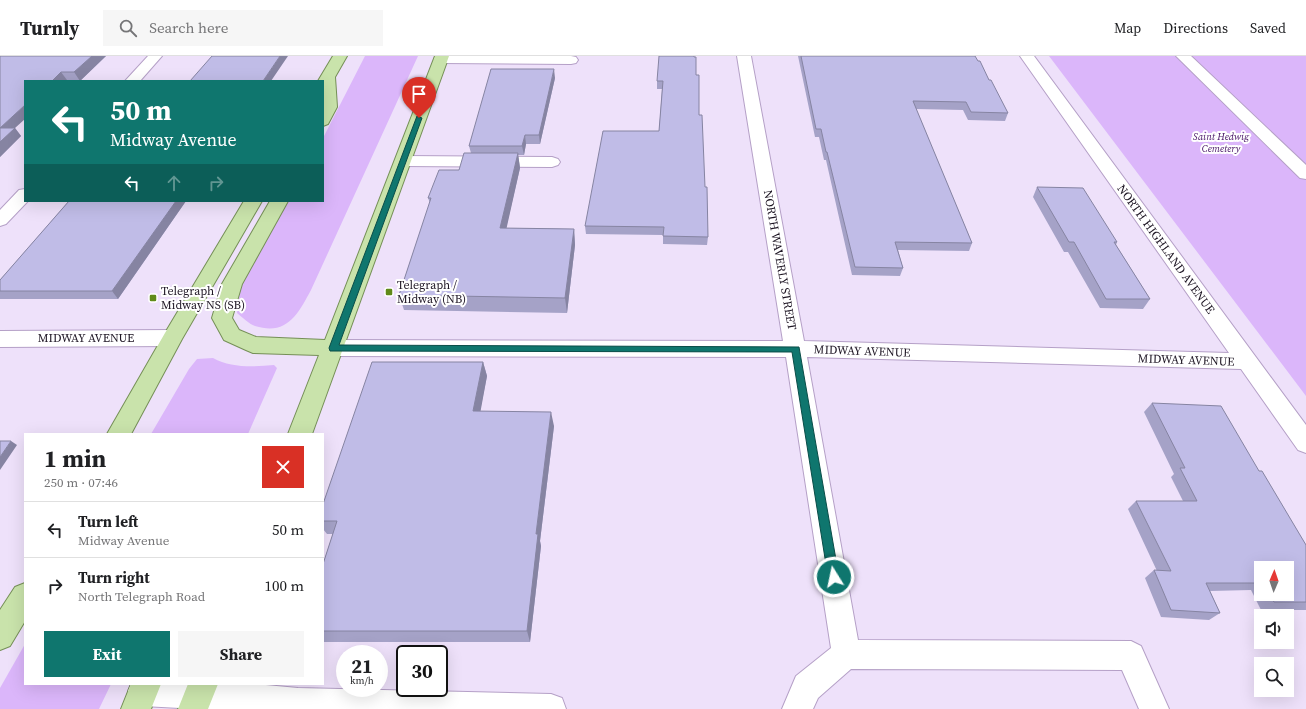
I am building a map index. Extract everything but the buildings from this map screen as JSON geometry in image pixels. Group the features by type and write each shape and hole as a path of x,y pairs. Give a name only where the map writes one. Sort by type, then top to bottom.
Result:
{"main road":[{"path":"324,119 330,107 325,81 340,56"},
{"path":"300,433 334,348 441,58"},
{"path":"120,433 172,338 253,202"},
{"path":"278,202 232,284 222,318 231,335 253,345 334,348"},
{"path":"0,636 24,598"}],"street":[{"path":"133,80 155,56"},
{"name":"NORTH WAVERLY STREET","path":"744,56 796,349 846,654"},
{"name":"NORTH HIGHLAND AVENUE","path":"1027,56 1306,442"},
{"path":"1183,56 1306,174"},
{"path":"441,58 570,60"},
{"path":"403,161 552,162"},
{"path":"0,220 24,195"},
{"name":"MIDWAY AVENUE","path":"0,339 172,338"},
{"name":"MIDWAY AVENUE","path":"334,348 796,349 1247,361"},
{"path":"797,709 807,687 846,654 1131,656 1154,709"},
{"path":"142,695 198,696 297,706 540,708"}],"green space":[{"path":"365,56 418,56 311,290 301,307 290,321 283,325 275,328 255,326 237,313 241,281 286,202 324,202 324,136"},
{"name":"Saint Hedwig Cemetery","path":"1049,56 1306,56 1306,396"},
{"path":"213,358 227,364 250,366 274,365 277,368 248,433 152,433 189,369 197,359"},
{"path":"24,646 24,685 111,685 99,709 0,709 0,688"}],"place":[{"name":"Telegraph / Midway (NB)","path":"389,292"},
{"name":"Telegraph / Midway NS (SB)","path":"153,298"}],"route":[{"path":"419,118 334,348 796,349 834,577"}]}
